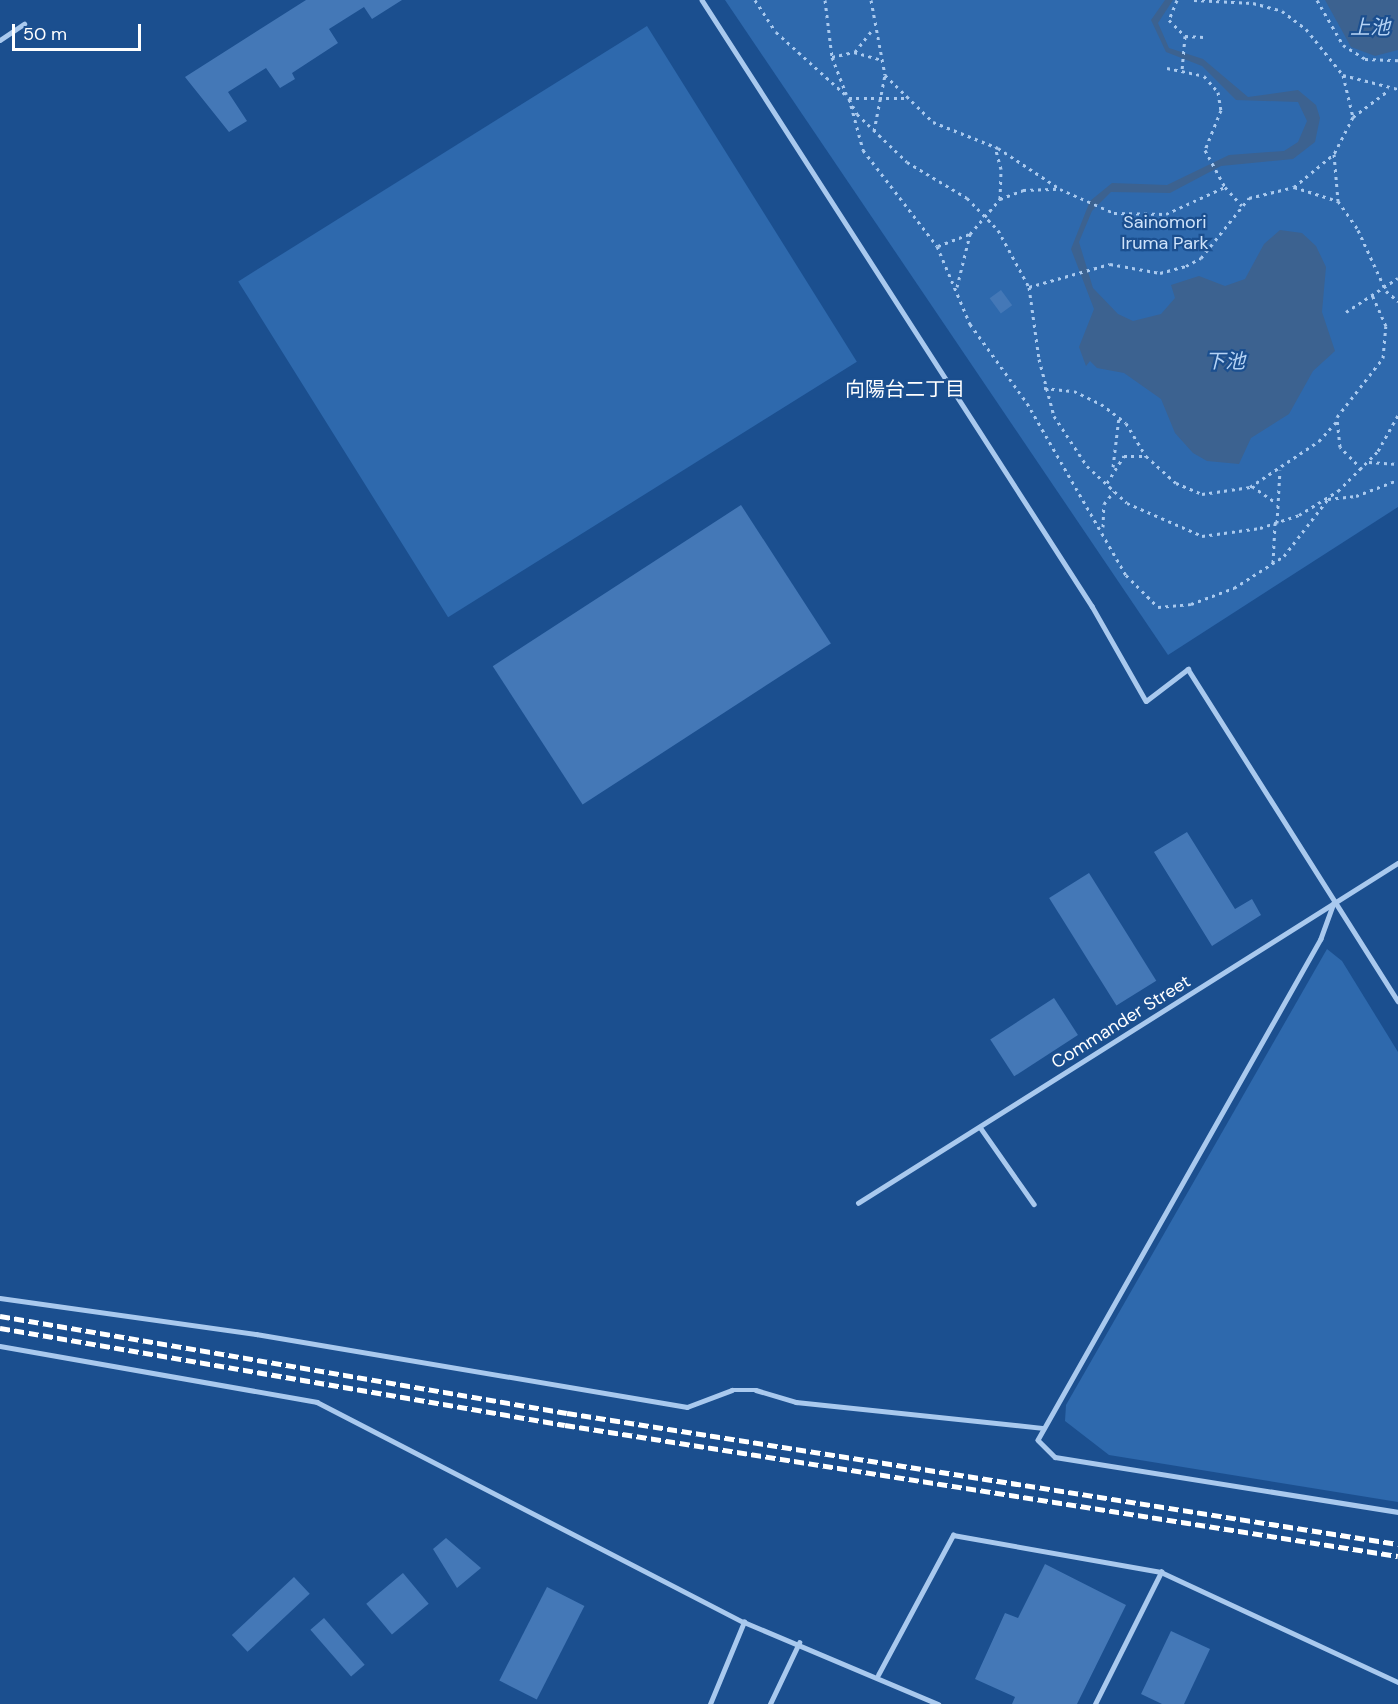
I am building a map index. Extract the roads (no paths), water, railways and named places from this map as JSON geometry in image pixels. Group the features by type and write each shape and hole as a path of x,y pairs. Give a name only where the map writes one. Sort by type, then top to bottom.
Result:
{"lane":[{"path":"702,0 1092,606 1146,701 1188,669 1398,1001"},
{"path":"0,40 24,24"},
{"name":"Commander Street","path":"858,1203 1398,863"},
{"path":"1334,903 1321,939 1042,1428 1038,1440 1055,1457 1398,1512"},
{"path":"980,1127 1034,1204"},
{"path":"0,1298 256,1334 687,1407 732,1390 756,1390 796,1402 1042,1428"},
{"path":"0,1346 317,1402 744,1622 878,1675 938,1704"},
{"path":"878,1675 953,1535 1161,1572 1398,1682"},
{"path":"1095,1704 1161,1572"},
{"path":"710,1704 744,1622"},
{"path":"770,1704 799,1644"}],"water":[{"name":"下池","path":"1165,0 1173,0 1158,23 1169,48 1203,59 1248,97 1298,90 1316,105 1320,118 1315,142 1293,159 1221,166 1170,193 1111,192 1092,211 1079,242 1093,288 1118,314 1133,321 1161,314 1175,298 1171,285 1199,276 1225,286 1245,279 1264,244 1280,230 1302,233 1316,246 1326,267 1322,312 1335,351 1313,371 1289,414 1251,438 1239,464 1207,461 1193,453 1175,433 1161,399 1124,373 1097,368 1090,361 1086,366 1079,347 1094,309 1071,249 1090,201 1112,183 1167,185 1229,155 1284,151 1298,142 1307,121 1298,102 1236,100 1202,66 1166,52 1151,20"},
{"name":"上池","path":"1325,0 1398,0 1398,50 1375,56 1351,47"}],"railway":[{"path":"0,1316 567,1413 1398,1544"},
{"path":"0,1328 565,1425 1398,1556"}],"district":[{"name":"向陽台二丁目","path":"905,389"}],"park label":[{"name":"Sainomori Iruma Park","path":"1165,233"}]}
